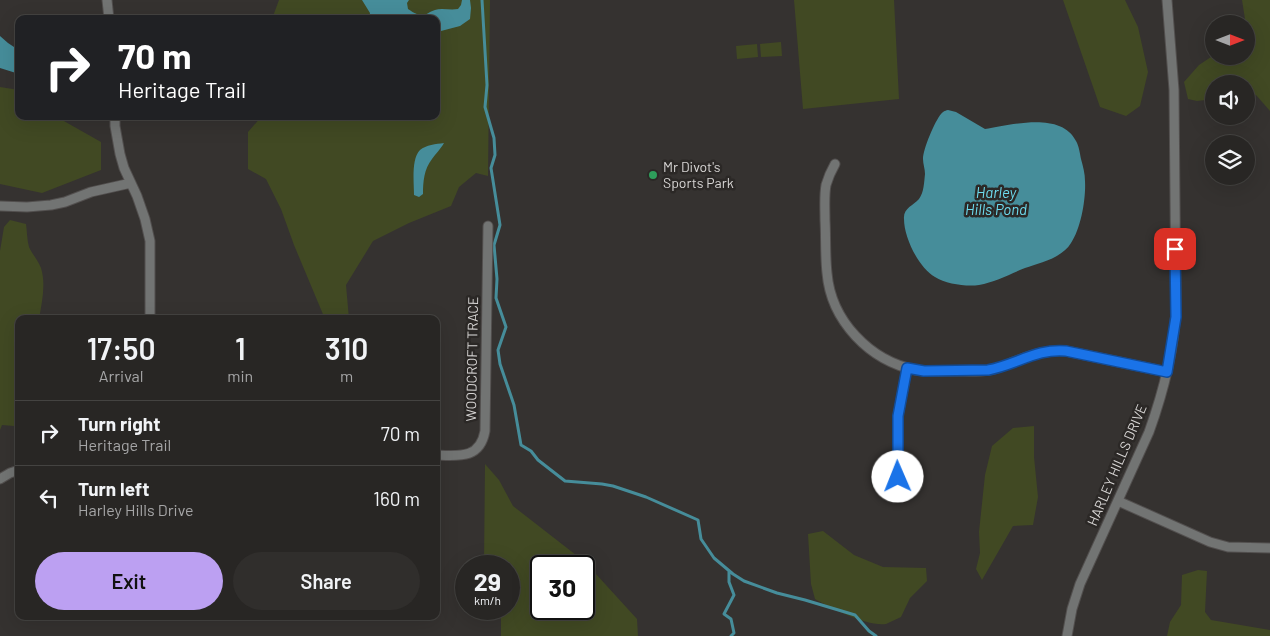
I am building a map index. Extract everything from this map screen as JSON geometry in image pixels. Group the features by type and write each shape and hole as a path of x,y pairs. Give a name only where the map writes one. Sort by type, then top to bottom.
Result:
{"street":[{"path":"107,0 109,15"},
{"name":"HARLEY HILLS DRIVE","path":"1066,636 1080,584 1118,501 1161,398 1172,344 1176,309 1174,90 1167,0"},
{"path":"115,120 124,168 145,219 150,241 150,315"},
{"path":"835,164 829,175 825,192 826,270 829,289 850,330 862,343 879,355 907,368 924,371 988,370 996,369 1039,353 1056,350 1167,372"},
{"path":"0,206 27,207 51,205 92,192 131,183"},
{"name":"WOODCROFT TRACE","path":"440,455 461,456 476,450 484,436 488,226"},
{"path":"898,477 898,416 907,368"},
{"path":"0,479 15,471"},
{"path":"1118,501 1210,542 1237,548 1270,548"}],"green space":[{"path":"279,0 490,0 488,176 476,173 459,187 451,206 409,223 373,241 346,285 349,315 323,315 281,209 266,179 248,169 248,132 258,120 440,120 440,15 273,15"},
{"path":"794,0 894,0 899,99 803,109"},
{"path":"1063,0 1125,0 1138,27 1148,72 1140,106 1126,116 1100,107"},
{"path":"1242,0 1270,0 1270,111 1255,95 1255,75 1205,75 1205,100 1188,99 1184,82 1205,61 1205,65 1255,65 1255,15 1244,15"},
{"path":"781,42 782,56 761,57 760,44"},
{"path":"757,44 758,57 737,59 736,46"},
{"path":"0,87 15,89 15,120 62,120 101,142 101,170 42,193 0,184"},
{"path":"10,220 26,224 29,247 41,268 43,293 40,315 15,315 15,428 14,426 2,425 0,430 0,251 4,227"},
{"path":"1034,426 1034,457 1038,497 1033,525 1013,526 982,580 976,569 980,553 979,532 985,475 992,446 1013,428"},
{"path":"485,464 499,480 513,506 576,555 530,555 530,620 595,620 595,573 637,619 638,636 501,636 501,620 520,620 520,555 484,555"},
{"path":"823,531 854,555 883,567 926,568 927,581 910,598 901,617 886,624 870,623 850,616 815,599 811,584 808,534"},
{"path":"1198,570 1207,571 1205,612 1211,620 1270,630 1270,636 1167,636 1170,622 1181,605 1182,575"}],"water":[{"path":"362,0 409,0 407,3 408,9 419,15 370,15"},
{"path":"462,0 470,0 470,19 460,26 441,31 440,15 423,15 436,10 458,9"},
{"path":"0,36 14,47 15,73 0,68"},
{"name":"Harley Hills Pond","path":"948,110 956,112 985,129 1035,122 1059,126 1069,132 1079,148 1085,188 1084,205 1078,230 1071,243 1062,253 997,280 974,286 945,281 935,277 923,267 907,235 904,215 922,193 925,174 923,159 925,149 941,114"},
{"path":"444,143 427,167 423,194 419,197 414,195 414,171 417,154 425,147"}],"waterway":[{"path":"482,0 487,85 485,107 494,138 495,155 491,168 500,225 494,245 497,279 496,298 506,327 498,350 500,364 514,405 521,445 531,451 538,460 565,481 613,486 646,497 698,520 701,539 714,558 733,574 744,581 777,593 855,615 876,636"},
{"path":"729,571 729,582 734,595 724,614 731,619 734,633 731,636"}],"place":[{"name":"Mr Divot's Sports Park","path":"653,175"}],"route":[{"path":"898,477 898,416 907,368 924,371 988,370 996,369 1039,353 1056,350 1167,372 1176,317 1175,249"}]}
